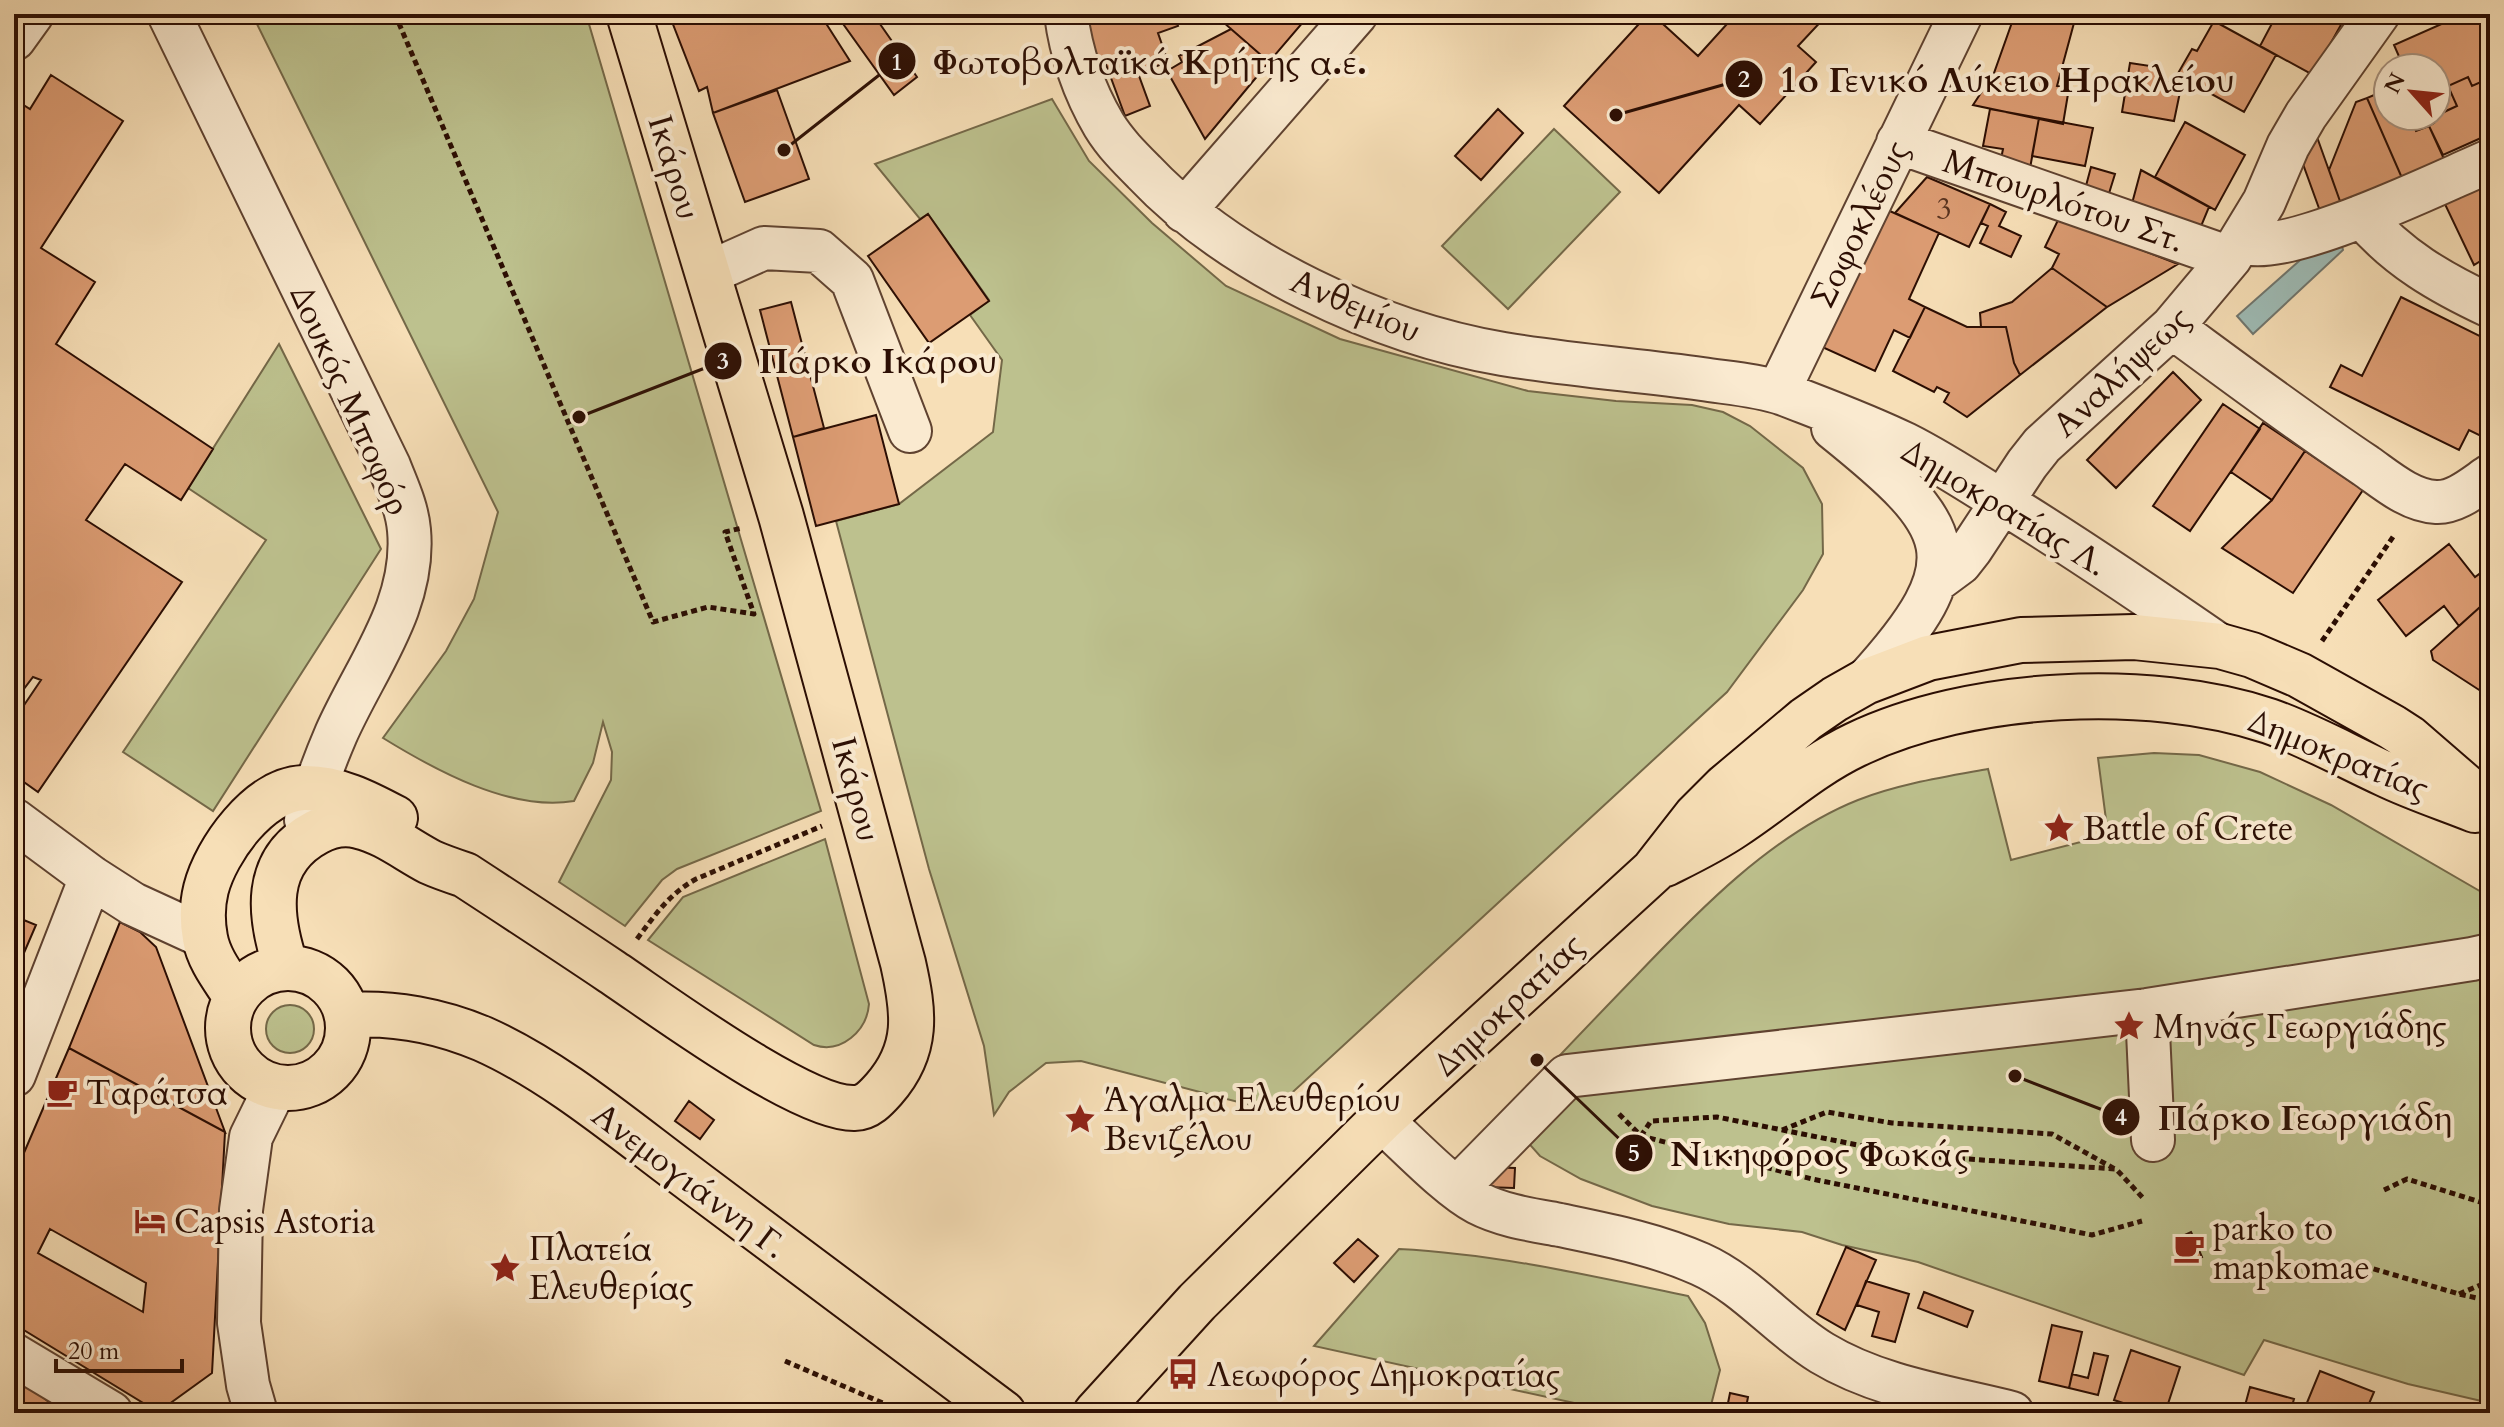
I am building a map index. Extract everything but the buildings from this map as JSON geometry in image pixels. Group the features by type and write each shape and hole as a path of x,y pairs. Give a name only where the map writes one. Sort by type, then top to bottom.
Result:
{"main road":[{"name":"Ικάρου","path":"236,997 216,967 205,937 203,912 206,888 231,838 256,811 283,794 297,789 315,789 350,796 402,822 440,849 465,875 698,1030 794,1088 839,1107 860,1108 891,1081 905,1058 912,1019 903,963 781,516 629,14"},
{"name":"Δημοκρατίας","path":"1096,1413 1197,1302 1381,1120 1653,871 1696,816 1725,787 1806,719 1865,682 1928,658 2021,640 2134,637 2220,646 2252,655 2299,675 2409,738 2490,808"},
{"name":"Δημοκρατίας","path":"1653,871 1711,841 1854,746 1915,722 1956,712 2038,700 2148,698 2249,715 2294,731 2387,775 2490,816"},
{"name":"Ικάρου","path":"301,841 330,826 355,825 387,837 434,864 465,875"},
{"path":"286,967 275,926 274,894 281,867 301,841"},
{"path":"286,967 318,975 338,994 347,1015 348,1038 342,1057 313,1084 294,1089 275,1088 258,1081 244,1070 228,1040 227,1021 236,997 254,977 265,971 286,967"},
{"name":"Ανεμογιάννη Γ.","path":"347,1015 388,1015 428,1022 481,1039 532,1066 616,1124 1003,1413"}],"street":[{"path":"14,39 32,14"},
{"name":"Δουκός Μποφόρ","path":"169,14 389,466 406,510 409,551 406,582 398,609 336,734 315,789 301,841"},
{"name":"Ανθεμίου","path":"1066,14 1082,81 1105,126 1136,165 1184,211 1265,265 1361,312 1424,335 1500,353 1700,379 1788,396"},
{"path":"1184,211 1356,14"},
{"name":"Σοφοκλέους","path":"1788,396 1898,142 1961,14"},
{"name":"Αναλήψεως","path":"1937,580 1960,563 2042,445 2172,327 2236,250 2264,202 2288,146 2306,115 2378,14"},
{"name":"Μπουρλότου Στ.","path":"1898,142 2236,250"},
{"path":"2236,250 2280,243 2362,216 2490,161"},
{"path":"2362,216 2382,239 2419,268 2490,306"},
{"path":"708,273 764,248 819,251 852,280 910,431"},
{"path":"2172,327 2336,446 2419,498 2437,502 2452,499 2490,476"},
{"path":"1788,396 1896,480 1931,524 1939,546 1937,580 1924,608 1865,682"},
{"name":"Δημοκρατίας Λ.","path":"1788,396 1907,445 2085,553 2220,646"},
{"path":"14,820 133,904 205,937"},
{"path":"14,1075 91,877"},
{"path":"1457,1188 1567,1076 2147,1010 2490,955"},
{"path":"2147,1010 2153,1140"},
{"path":"256,1413 248,1385 239,1323 241,1210 251,1137 275,1088"},
{"path":"1381,1120 1477,1202 1519,1217 1641,1243 1699,1264 1731,1280 1797,1337 1841,1364 1873,1378 2012,1413"},
{"path":"14,1355 111,1413"}],"path":[{"path":"395,14 653,622 708,607 754,614 725,532 781,516"},
{"path":"2299,675 2419,498"},
{"path":"613,972 661,906 678,889 862,809"},
{"path":"1578,1075 1641,1136 1812,1179 2092,1235 2142,1221"},
{"path":"1781,1130 1827,1112 1892,1123 2052,1134 2116,1169 2143,1198"},
{"path":"1641,1136 1651,1121 1717,1117 1908,1155 2116,1169"},
{"path":"2384,1190 2407,1179 2490,1205"},
{"path":"2364,1266 2490,1301"},
{"path":"2459,1294 2490,1281"},
{"path":"785,1361 899,1410"}],"green space":[{"path":"252,14 586,14 821,811 677,869 662,880 625,926 559,882 611,780 612,752 603,722 593,763 574,801 550,803 525,800 474,786 383,738 446,651 474,599 498,512"},
{"path":"1052,99 1089,161 1152,223 1226,286 1340,339 1528,391 1616,401 1692,405 1723,412 1750,426 1803,468 1822,504 1823,554 1803,590 1727,692 1282,1102 1265,1109 1081,1061 1046,1063 1009,1092 994,1115 984,1046 929,869 836,521 899,504 993,432 1002,360 970,315 989,300 928,214 920,219 875,164"},
{"path":"1554,129 1620,192 1508,309 1442,246"},
{"path":"279,344 381,549 213,811 123,752 266,540 188,488"},
{"path":"2154,753 2199,755 2260,772 2331,805 2490,897 2490,1403 2408,1384 2264,1340 2244,1375 1918,1262 1842,1245 1802,1232 1729,1224 1652,1206 1581,1179 1540,1156 1523,1137 1525,1092 1710,901 1796,833 1826,815 1874,794 1988,769 2011,860 2108,835 2098,758"},
{"path":"825,839 869,1004 863,1023 851,1038 824,1047 814,1045 648,940 683,897"},
{"path":"290,1005 307,1012 314,1029 307,1046 290,1053 273,1046 266,1029 273,1012"},
{"path":"1399,1249 1508,1261 1688,1296 1705,1323 1720,1370 1709,1413 1620,1413 1314,1346"}],"water":[{"path":"2340,239 2343,250 2253,334 2237,316 2307,254"}],"place":[{"name":"1ο Γενικό Λύκειο Ηρακλείου","path":"1616,115"},
{"name":"Φωτοβολταϊκά Κρήτης α.ε.","path":"784,150"},
{"name":"Πάρκο Ικάρου","path":"579,417"},
{"name":"Battle of Crete","path":"2059,828"},
{"name":"Μηνάς Γεωργιάδης","path":"2129,1026"},
{"name":"Νικηφόρος Φωκάς","path":"1537,1060"},
{"name":"Πάρκο Γεωργιάδη","path":"2015,1076"},
{"name":"Ταράτσα","path":"62,1092"},
{"name":"Άγαλμα Ελευθερίου Βενιζέλου","path":"1080,1119"},
{"name":"Capsis Astoria","path":"150,1221"},
{"name":"parko to mapkomae","path":"2189,1248"},
{"name":"Πλατεία Ελευθερίας","path":"505,1268"},
{"name":"Λεωφόρος Δημοκρατίας","path":"1183,1374"}]}
